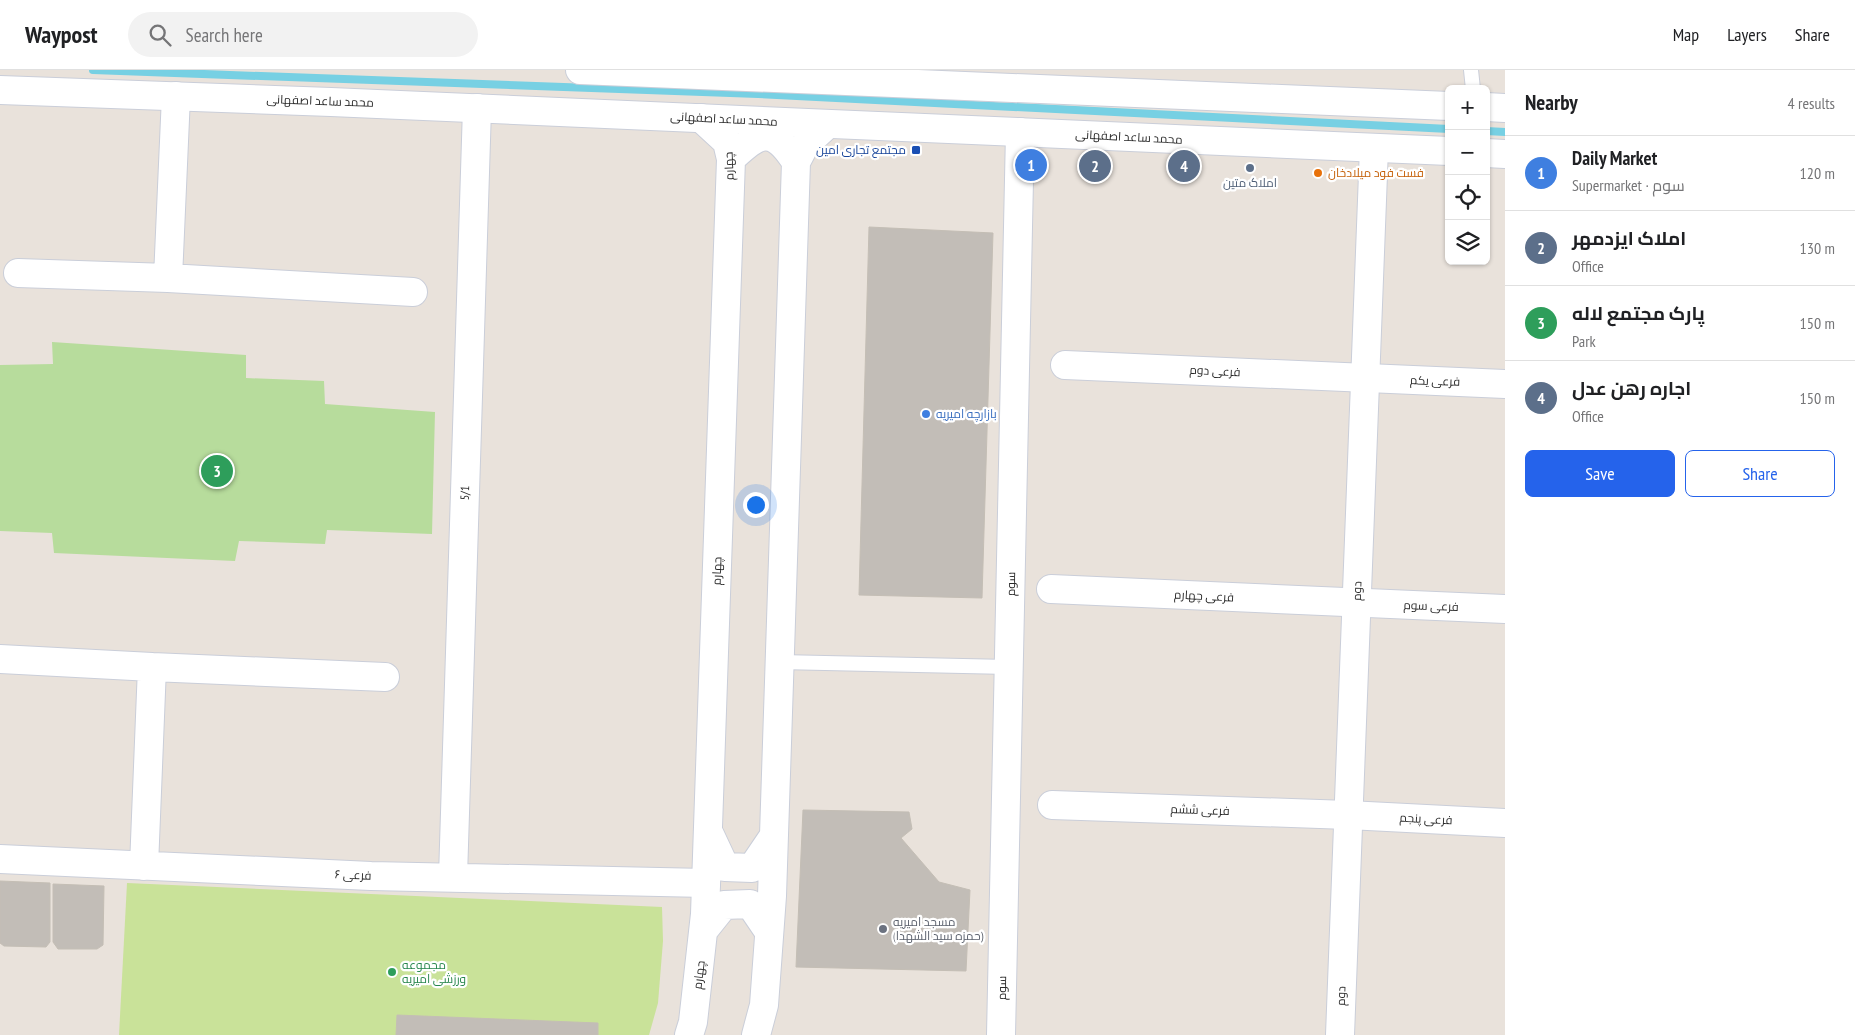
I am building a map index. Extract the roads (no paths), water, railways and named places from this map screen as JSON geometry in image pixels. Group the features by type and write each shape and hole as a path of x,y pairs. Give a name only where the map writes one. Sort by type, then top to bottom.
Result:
{"street":[{"path":"580,70 1445,106"},
{"name":"محمد ساعد اصفهانی","path":"0,90 477,108 1445,151"},
{"path":"168,278 176,96"},
{"path":"1490,107 1505,108"},
{"name":"5/1","path":"453,877 477,108"},
{"name":"چهارم","path":"689,1035 693,1022 704,930 731,159 727,142 701,118"},
{"path":"764,1035 773,837 796,162 805,146 828,124"},
{"name":"سوم","path":"1001,1035 1020,132"},
{"path":"731,159 750,142 763,136 776,139 787,149 796,162"},
{"name":"دوم","path":"1340,1035 1374,148"},
{"path":"1490,153 1505,154"},
{"path":"18,273 168,278 413,292"},
{"name":"فرعی دوم","path":"1065,365 1365,378"},
{"name":"فرعی یکم","path":"1365,378 1505,384"},
{"name":"فرعی چهارم","path":"1051,589 1356,603"},
{"name":"فرعی سوم","path":"1356,603 1505,609"},
{"path":"0,659 385,677"},
{"path":"144,866 152,667"},
{"name":"فرعی ششم","path":"1052,805 1348,815"},
{"name":"فرعی پنجم","path":"1348,815 1505,823"},
{"path":"708,831 725,867 752,868 773,837"},
{"name":"فرعی ۶","path":"0,859 361,876 706,883"},
{"path":"704,930 724,905 750,904 769,932"},
{"path":"756,1035 764,1005"}],"lane":[{"path":"1472,70 1473,85"},
{"path":"779,662 1009,668"}],"waterway":[{"path":"93,70 758,94 1445,129"},
{"path":"1490,131 1505,132"}],"place":[{"name":"مجتمع تجاری امین","path":"916,150"},
{"name":"Daily Market","path":"1031,165"},
{"name":"املاک ایزدمهر","path":"1095,166"},
{"name":"اجاره رهن عدل","path":"1184,166"},
{"name":"املاک متین","path":"1250,168"},
{"name":"فست فود میلادخان","path":"1318,173"},
{"name":"بازارچه امیریه","path":"926,414"},
{"name":"پارک مجتمع لاله","path":"217,471"},
{"name":"مسجد امیریه (حمزه سید الشهدا)","path":"883,929"},
{"name":"مجموعه ورزشی امیریه","path":"392,972"}]}
